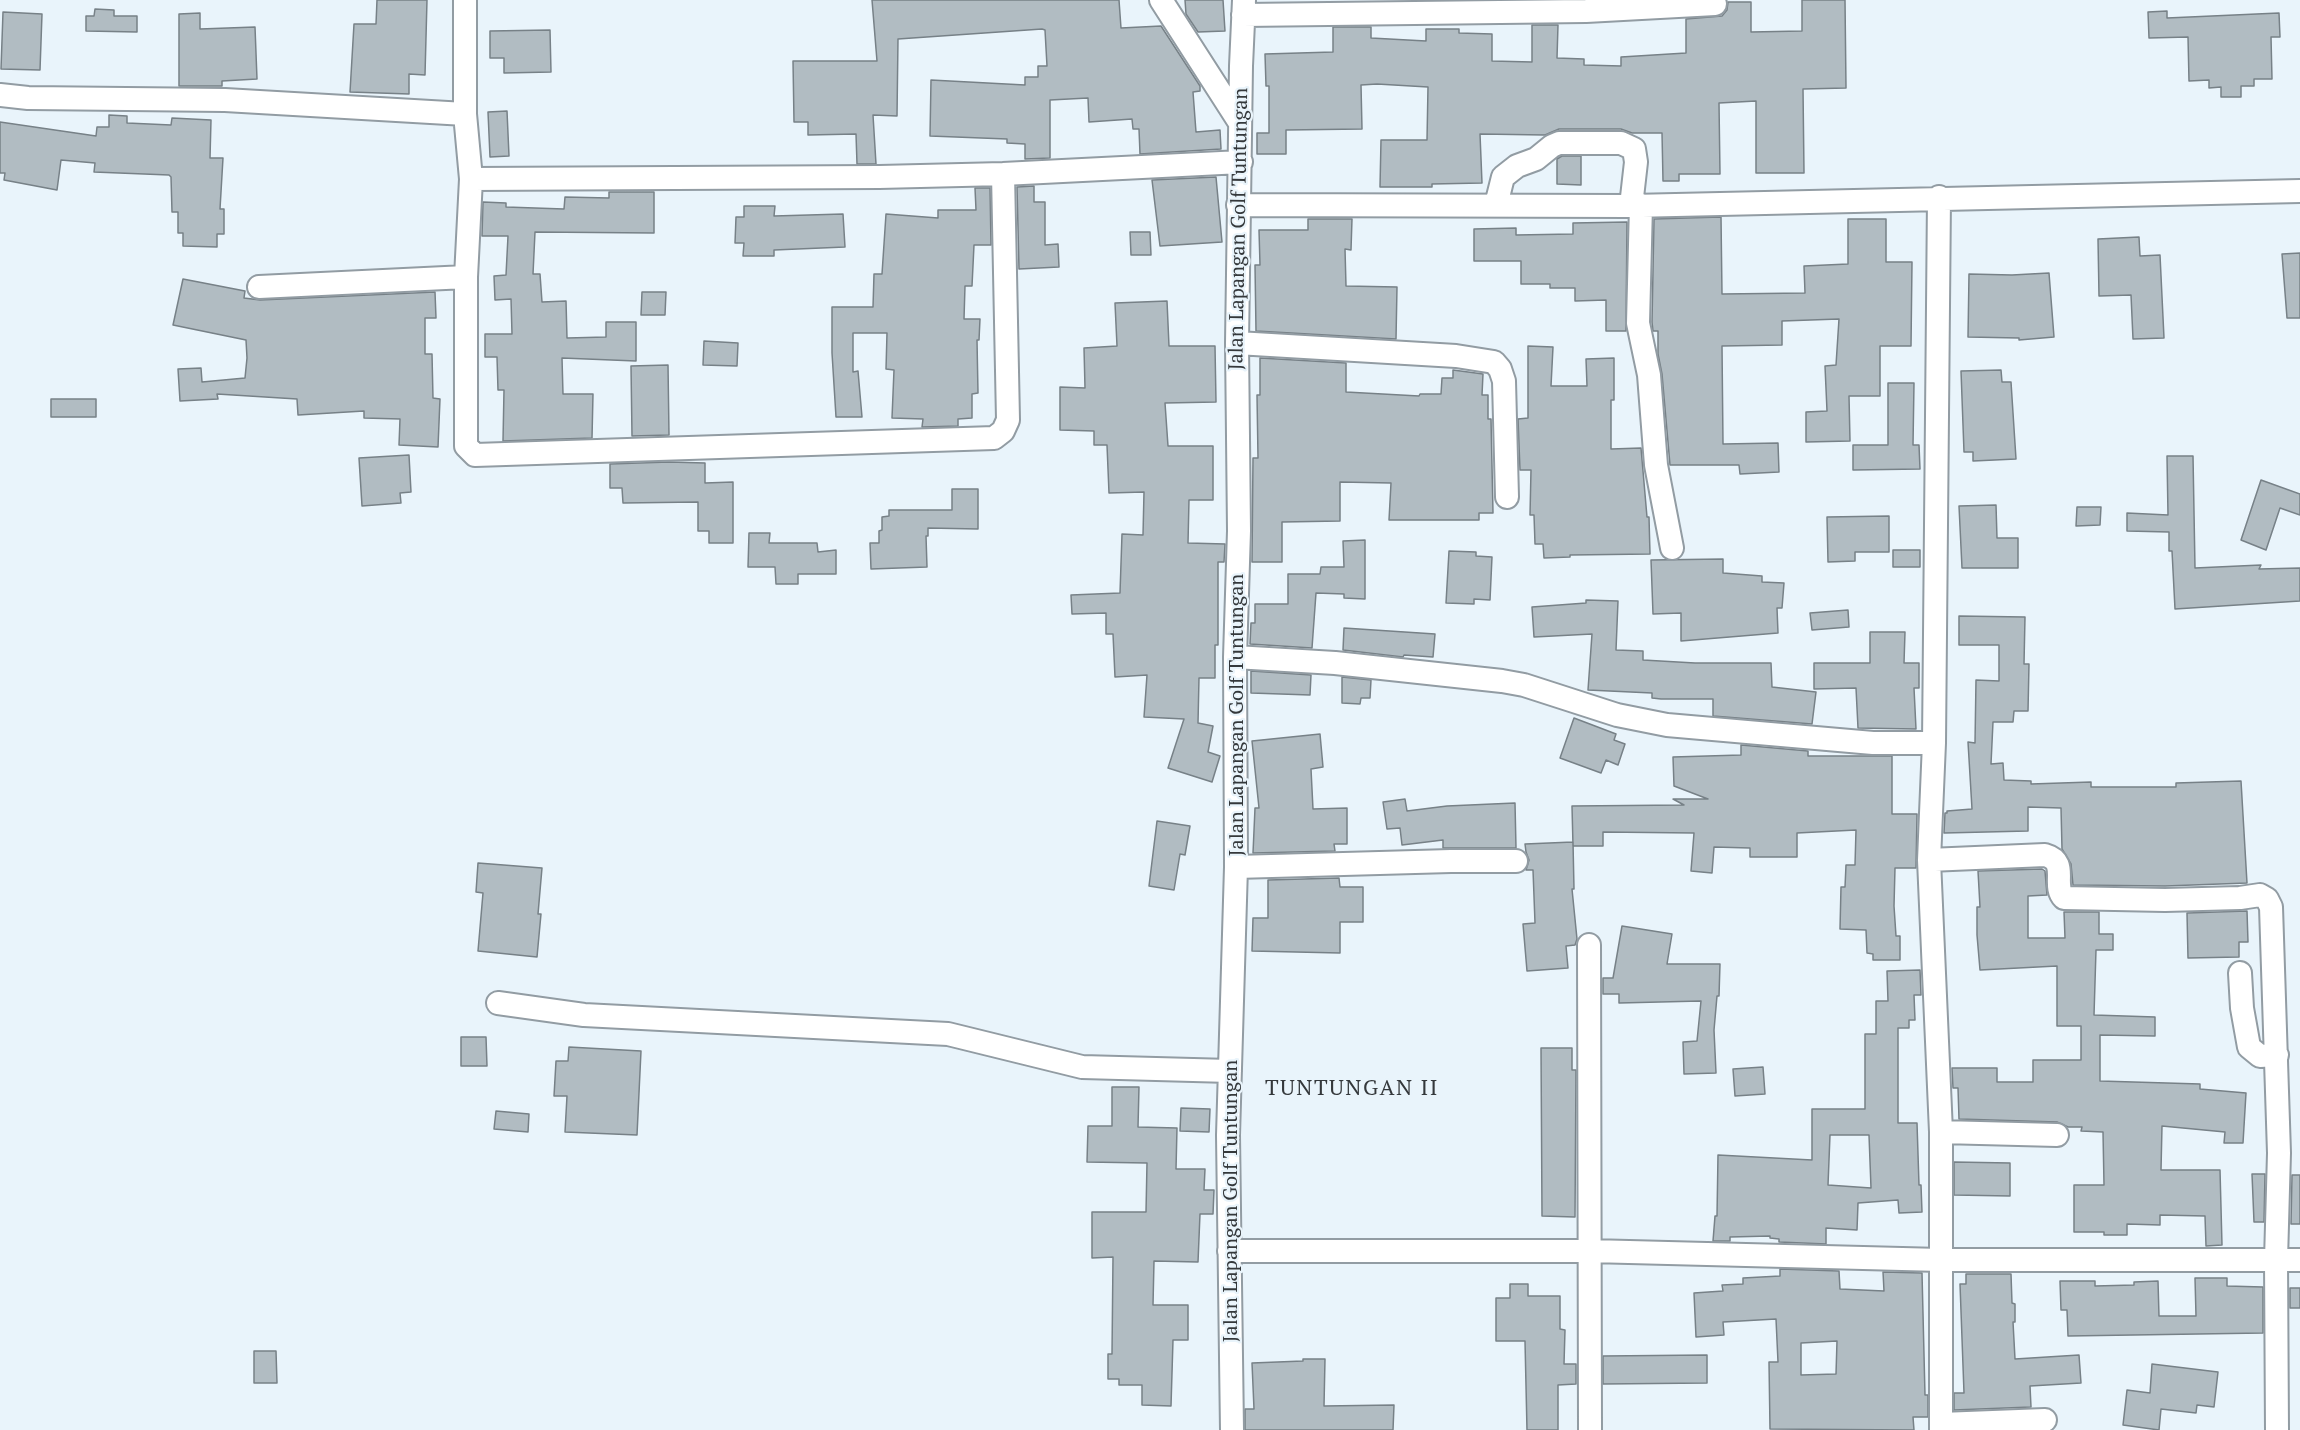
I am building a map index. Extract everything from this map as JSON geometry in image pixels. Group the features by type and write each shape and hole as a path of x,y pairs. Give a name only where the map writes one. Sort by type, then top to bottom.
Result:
{"street":[{"path":"465,0 465,114 471,179 466,277 466,446 475,455 994,438 1003,432 1008,420 1003,174"},
{"path":"1161,0 1240,123"},
{"path":"1244,8 1586,11 1715,4"},
{"name":"Jalan Lapangan Golf Tuntungan","path":"1232,1430 1228,1251 1236,867 1235,657 1239,531 1238,205 1244,8"},
{"path":"0,95 28,98 225,100 465,114"},
{"path":"1496,205 1503,177 1517,166 1536,159 1559,142 1621,142 1634,148 1638,323 1649,375 1656,465 1672,548"},
{"path":"471,179 1003,174 1241,162"},
{"path":"1238,205 1636,206 1939,197 2300,191"},
{"path":"1939,197 1934,743 1929,860 1941,1132 1941,1427 2045,1420"},
{"path":"259,287 466,277"},
{"path":"1237,343 1455,356 1494,362 1500,369 1504,381 1507,497"},
{"path":"1235,657 1335,663 1502,681 1524,685 1617,715 1667,725 1873,743 1934,743"},
{"path":"1929,860 2045,855 2053,858 2059,871 2060,891 2064,898 2176,900 2240,898 2260,895 2267,899 2272,914 2279,1153 2276,1260 2277,1430"},
{"path":"1236,867 1516,861"},
{"path":"1589,945 1590,1430"},
{"path":"2240,973 2248,1047 2260,1056 2277,1055"},
{"path":"498,1003 584,1016 948,1034 1082,1066 1230,1071"},
{"path":"1941,1132 2057,1135"},
{"path":"1228,1251 1590,1251 1941,1260 2300,1260"}],"building":[{"path":"377,0 427,0 425,75 409,74 409,94 350,92 354,24 376,24"},
{"path":"872,0 1119,0 1121,28 1161,26 1200,86 1200,91 1193,92 1196,132 1220,130 1221,149 1140,154 1139,129 1133,129 1132,119 1089,122 1088,98 1050,100 1050,158 1025,159 1025,144 1007,143 1007,139 930,136 931,80 1025,85 1025,77 1038,77 1038,66 1047,66 1045,30 1042,29 898,39 897,116 873,115 876,164 857,164 856,134 808,135 808,122 794,122 793,61 877,61"},
{"path":"1185,0 1223,0 1225,31 1198,32 1186,14"},
{"path":"1802,0 1845,0 1846,88 1803,89 1804,173 1756,173 1756,101 1719,103 1720,174 1679,174 1679,181 1663,181 1662,133 1632,133 1621,129 1559,129 1545,135 1480,134 1482,183 1432,184 1432,187 1380,187 1381,140 1427,140 1428,87 1377,84 1361,85 1362,129 1286,130 1286,154 1257,154 1257,133 1269,133 1269,86 1266,86 1265,54 1333,52 1333,27 1371,27 1371,38 1426,41 1426,29 1459,29 1459,33 1492,34 1492,61 1532,62 1532,25 1558,25 1557,58 1584,59 1584,65 1621,66 1621,57 1686,53 1686,19 1722,16 1727,10 1728,2 1751,2 1751,32 1802,31"},
{"path":"95,9 114,10 114,16 137,16 137,32 86,31 86,16 94,16"},
{"path":"2167,11 2167,18 2279,13 2280,37 2271,37 2272,79 2254,79 2254,86 2241,86 2241,97 2221,97 2221,87 2209,88 2209,80 2189,81 2188,37 2149,38 2148,12"},
{"path":"3,12 42,14 40,70 1,69"},
{"path":"200,13 200,29 255,27 257,79 222,81 222,86 179,86 179,14"},
{"path":"550,30 551,72 504,73 504,58 490,58 490,31"},
{"path":"507,111 509,156 490,157 488,112"},
{"path":"109,115 127,116 127,123 171,125 172,118 211,120 210,158 223,158 220,209 224,209 224,234 217,234 217,247 183,246 183,233 178,233 178,212 172,212 171,177 169,175 94,172 95,163 61,160 57,190 4,180 5,173 0,173 0,122 96,136 97,127 109,127"},
{"path":"1562,156 1581,156 1581,185 1557,184 1557,159"},
{"path":"1216,177 1222,242 1160,246 1152,180"},
{"path":"1034,186 1034,202 1045,202 1045,245 1058,244 1059,267 1019,269 1017,187"},
{"path":"975,188 990,188 991,245 974,245 972,286 965,286 964,319 980,319 979,340 977,340 978,393 972,394 972,418 958,419 958,426 922,427 923,419 892,418 894,370 886,369 887,333 853,333 853,372 858,371 862,417 836,417 832,307 873,307 874,274 882,274 886,214 938,218 938,210 976,210"},
{"path":"609,192 654,192 654,233 535,232 533,274 540,274 542,302 566,301 567,338 606,337 606,322 636,322 636,361 562,358 563,394 593,394 592,438 503,441 504,390 498,390 497,357 485,357 485,334 512,334 511,299 495,300 494,276 506,275 508,236 482,236 483,202 506,203 506,207 564,209 565,197 609,198"},
{"path":"744,206 775,206 774,216 843,214 845,247 774,250 774,256 743,256 744,243 735,243 736,217 744,217"},
{"path":"1721,217 1722,294 1805,293 1804,266 1848,264 1848,219 1886,219 1886,262 1912,262 1911,346 1880,346 1880,396 1849,396 1850,441 1806,442 1806,412 1827,411 1825,366 1836,365 1839,319 1782,321 1782,345 1722,346 1723,444 1778,443 1779,472 1740,474 1739,465 1670,465 1662,374 1658,354 1658,331 1653,331 1652,322 1654,219"},
{"path":"1308,219 1352,219 1351,250 1345,249 1346,286 1397,287 1396,339 1256,331 1255,265 1260,265 1259,230 1308,230"},
{"path":"1627,222 1626,331 1606,331 1606,300 1575,301 1575,288 1550,288 1550,284 1521,284 1521,261 1474,261 1474,229 1516,228 1516,235 1573,234 1573,223"},
{"path":"1130,232 1150,232 1151,255 1131,255"},
{"path":"2139,237 2140,256 2160,255 2164,338 2133,339 2131,295 2099,296 2098,239"},
{"path":"2300,253 2300,318 2287,318 2282,254"},
{"path":"2049,273 2054,337 2019,340 2019,338 1968,337 1969,274"},
{"path":"183,279 245,291 244,298 260,300 435,292 436,318 425,318 425,354 432,354 433,398 440,399 438,447 399,445 400,419 364,418 364,411 298,415 297,399 217,394 218,399 180,401 178,369 201,368 202,382 245,378 247,358 246,340 173,325"},
{"path":"642,292 666,292 665,315 641,315"},
{"path":"1167,301 1169,346 1215,346 1216,402 1165,403 1168,446 1213,446 1213,500 1189,500 1188,543 1225,544 1224,562 1218,562 1218,645 1215,645 1215,678 1199,678 1198,723 1213,726 1208,752 1220,756 1212,782 1168,768 1184,719 1144,717 1147,675 1115,677 1113,634 1106,634 1106,613 1072,614 1071,595 1120,593 1122,534 1143,535 1144,492 1109,493 1107,445 1094,445 1094,431 1060,430 1060,387 1085,388 1084,348 1117,346 1115,303"},
{"path":"704,341 738,343 737,366 703,365"},
{"path":"1528,346 1553,347 1551,386 1587,386 1586,359 1614,358 1611,449 1641,448 1647,517 1649,517 1650,554 1570,555 1570,557 1544,558 1543,544 1535,544 1534,515 1530,515 1531,470 1520,470 1518,419 1528,418"},
{"path":"1260,358 1346,363 1346,392 1419,396 1420,394 1441,394 1442,378 1453,378 1453,370 1483,374 1482,395 1488,395 1488,419 1491,419 1493,513 1479,513 1479,520 1389,520 1391,483 1340,482 1340,521 1282,522 1282,562 1252,562 1253,458 1258,458 1257,395 1260,395"},
{"path":"668,365 669,435 632,436 631,366"},
{"path":"2001,370 2002,382 2011,382 2016,459 1973,461 1973,452 1964,452 1961,371"},
{"path":"1888,383 1914,383 1913,445 1919,445 1920,469 1853,470 1853,445 1888,445"},
{"path":"51,399 96,399 96,417 51,417"},
{"path":"409,455 411,492 400,493 401,503 362,506 359,458"},
{"path":"2167,456 2193,456 2195,568 2261,565 2259,569 2300,568 2300,601 2175,609 2169,532 2127,531 2127,513 2168,515"},
{"path":"705,463 705,483 733,482 733,543 709,543 709,531 698,531 698,502 623,503 622,488 610,488 610,464"},
{"path":"2261,480 2300,494 2300,515 2280,508 2266,550 2241,540"},
{"path":"952,489 978,489 978,529 928,528 927,567 871,569 870,543 879,543 882,517 889,516 889,510 952,510"},
{"path":"1996,505 1997,538 2018,538 2018,568 1962,568 1959,506"},
{"path":"2077,507 2101,507 2100,525 2076,526"},
{"path":"1889,516 1889,552 1855,552 1855,561 1828,562 1827,517"},
{"path":"749,533 770,533 769,543 817,543 818,552 836,550 836,574 798,574 798,584 776,584 775,567 748,567"},
{"path":"1365,540 1365,599 1344,598 1344,594 1316,593 1312,648 1250,644 1251,623 1255,623 1255,604 1288,604 1288,574 1320,574 1321,567 1344,567 1343,541"},
{"path":"1893,550 1920,550 1920,567 1893,567"},
{"path":"1449,551 1476,552 1476,556 1492,557 1490,600 1474,599 1474,604 1446,603"},
{"path":"1723,559 1723,573 1762,576 1762,582 1784,583 1782,608 1777,608 1778,633 1681,641 1681,613 1653,614 1651,560"},
{"path":"1586,600 1618,601 1616,650 1643,651 1643,660 1771,663 1772,687 1816,692 1812,724 1713,716 1713,699 1661,699 1652,698 1652,693 1588,690 1592,634 1534,637 1532,607 1586,603"},
{"path":"1848,610 1849,627 1812,630 1810,613"},
{"path":"1959,616 2025,617 2024,664 2029,664 2028,711 2014,711 2013,722 1993,722 1991,764 2003,763 2004,780 2031,781 2031,784 2091,782 2091,787 2176,787 2176,783 2241,781 2247,883 2165,886 2073,885 2071,864 2062,849 2061,808 2028,807 2028,831 1944,833 1947,811 1972,809 1968,742 1975,743 1976,680 1999,681 1999,645 1959,645"},
{"path":"1344,628 1435,634 1433,657 1404,655 1403,657 1343,650"},
{"path":"1870,632 1905,632 1904,663 1919,663 1919,688 1914,688 1916,729 1858,728 1856,688 1814,689 1814,663 1870,663"},
{"path":"1251,671 1311,675 1310,695 1251,693"},
{"path":"1342,677 1371,680 1370,698 1361,698 1360,704 1342,703"},
{"path":"1574,718 1616,734 1614,740 1625,744 1618,765 1606,760 1601,773 1560,758"},
{"path":"1320,734 1323,767 1311,769 1313,809 1347,808 1347,844 1334,844 1335,851 1253,853 1255,808 1259,808 1252,741"},
{"path":"1741,745 1808,751 1808,756 1892,756 1892,814 1917,814 1916,868 1895,868 1894,906 1896,936 1900,936 1900,960 1873,960 1873,954 1867,953 1866,930 1840,929 1841,887 1845,887 1846,865 1855,865 1856,830 1797,833 1797,857 1750,857 1750,848 1714,847 1712,873 1691,871 1694,833 1603,832 1603,846 1573,846 1572,806 1684,805 1673,799 1708,799 1674,786 1673,757 1741,755"},
{"path":"1405,799 1407,811 1447,806 1515,803 1516,848 1443,848 1443,840 1402,845 1400,828 1387,829 1383,802"},
{"path":"1157,821 1190,826 1185,855 1180,854 1174,890 1149,886"},
{"path":"1573,842 1574,889 1572,889 1577,939 1575,945 1566,946 1568,968 1527,971 1523,924 1535,923 1533,870 1526,870 1529,860 1525,844"},
{"path":"478,863 542,868 537,957 478,951 483,893 476,892"},
{"path":"2042,869 2045,871 2047,895 2028,896 2028,938 2065,938 2064,912 2099,912 2099,934 2113,934 2113,950 2096,950 2094,1015 2155,1017 2155,1036 2100,1035 2100,1081 2200,1084 2200,1089 2246,1093 2243,1143 2224,1143 2225,1132 2162,1126 2161,1170 2220,1170 2222,1245 2206,1246 2205,1216 2160,1215 2160,1225 2127,1224 2127,1235 2074,1232 2074,1185 2104,1185 2103,1132 2081,1131 2082,1127 2068,1127 2057,1122 1959,1119 1958,1088 1953,1088 1952,1068 1997,1068 1997,1082 2033,1082 2033,1060 2081,1060 2081,1026 2057,1026 2057,966 1980,970 1977,935 1977,907 1980,907 1978,871"},
{"path":"1339,878 1340,887 1363,887 1363,922 1340,922 1340,953 1252,951 1253,918 1268,918 1268,880"},
{"path":"2247,911 2248,942 2239,942 2239,957 2188,958 2187,913"},
{"path":"1622,926 1672,934 1667,964 1720,964 1719,996 1717,996 1714,1030 1716,1073 1684,1074 1683,1042 1697,1041 1701,1001 1619,1003 1619,994 1603,994 1603,978 1613,978"},
{"path":"1920,970 1921,995 1914,995 1915,1020 1909,1020 1909,1028 1898,1028 1898,1123 1917,1123 1922,1212 1899,1213 1898,1200 1858,1203 1857,1230 1826,1228 1826,1244 1779,1242 1779,1239 1770,1238 1770,1236 1730,1237 1730,1241 1713,1241 1715,1216 1717,1216 1718,1155 1812,1160 1812,1109 1865,1109 1865,1034 1876,1034 1876,1001 1888,1001 1887,971","holes":["1830,1135 1869,1135 1871,1188 1828,1185"]},
{"path":"461,1037 486,1037 487,1066 461,1066"},
{"path":"569,1047 641,1051 637,1135 565,1132 567,1096 554,1096 556,1061 568,1061"},
{"path":"1541,1048 1572,1048 1572,1070 1576,1070 1575,1217 1542,1216"},
{"path":"1763,1067 1765,1094 1735,1096 1733,1069"},
{"path":"1112,1087 1139,1087 1138,1127 1177,1128 1176,1169 1205,1169 1204,1190 1214,1190 1213,1214 1200,1214 1198,1262 1154,1261 1153,1305 1188,1305 1188,1340 1173,1340 1171,1406 1142,1405 1142,1385 1119,1385 1119,1379 1108,1379 1108,1354 1112,1354 1113,1257 1092,1258 1092,1212 1146,1212 1147,1163 1087,1162 1088,1126 1112,1126"},
{"path":"1181,1108 1210,1109 1209,1132 1180,1131"},
{"path":"496,1111 529,1114 528,1132 494,1129"},
{"path":"1954,1162 2010,1163 2010,1196 1954,1195"},
{"path":"2252,1174 2265,1174 2264,1222 2254,1222"},
{"path":"2292,1175 2300,1175 2300,1224 2291,1224"},
{"path":"1780,1269 1839,1271 1840,1289 1884,1291 1883,1272 1922,1273 1925,1395 1928,1395 1928,1417 1913,1417 1914,1430 1770,1429 1769,1362 1778,1362 1776,1319 1723,1322 1724,1335 1696,1337 1694,1293 1723,1291 1722,1285 1743,1284 1743,1278 1780,1276","holes":["1837,1341 1836,1374 1801,1375 1801,1343"]},
{"path":"1966,1274 2011,1274 2012,1303 2015,1304 2015,1322 2013,1322 2015,1359 2079,1355 2081,1383 2030,1386 2031,1407 1954,1410 1954,1393 1964,1393 1960,1284 1966,1284"},
{"path":"2195,1278 2227,1278 2227,1286 2263,1287 2263,1333 2068,1336 2067,1310 2061,1310 2060,1281 2095,1281 2095,1286 2134,1285 2134,1282 2158,1281 2159,1316 2196,1316"},
{"path":"1510,1284 1528,1284 1528,1296 1560,1296 1560,1329 1565,1330 1564,1364 1576,1364 1576,1384 1558,1385 1558,1430 1527,1430 1525,1341 1496,1341 1496,1298 1510,1298"},
{"path":"2290,1288 2300,1288 2300,1308 2290,1308"},
{"path":"254,1351 276,1351 277,1383 254,1383"},
{"path":"1707,1355 1707,1383 1603,1384 1603,1356"},
{"path":"1303,1359 1325,1359 1324,1406 1394,1405 1393,1430 1245,1430 1245,1409 1254,1409 1252,1363 1303,1361"},
{"path":"2152,1364 2218,1372 2214,1407 2197,1405 2196,1413 2161,1409 2159,1430 2123,1425 2127,1390 2150,1393"}],"district":[{"name":"TUNTUNGAN II","path":"1352,1089"}]}
